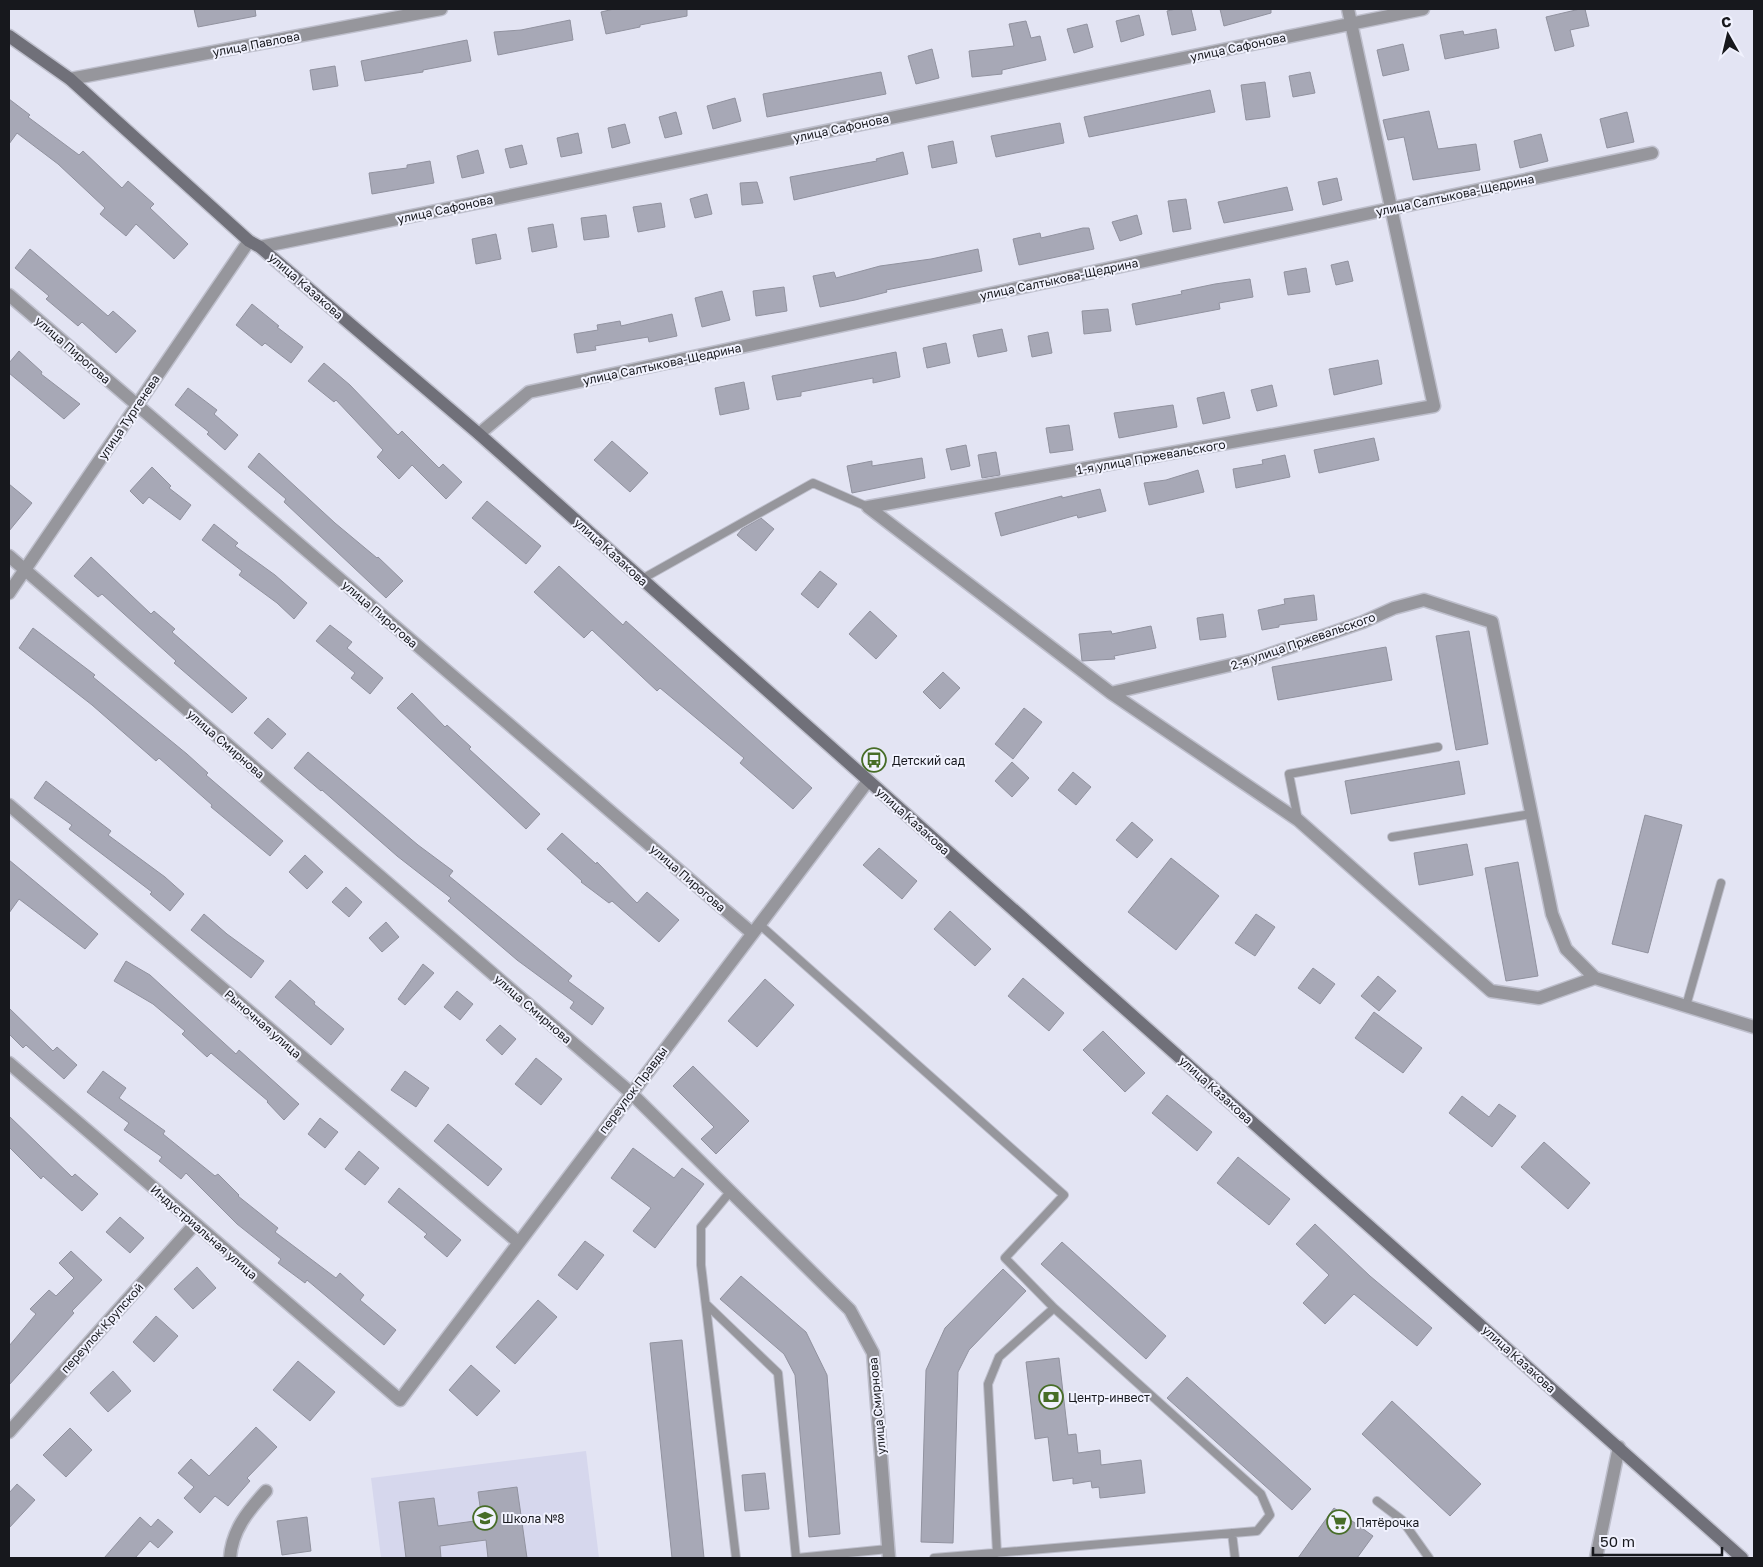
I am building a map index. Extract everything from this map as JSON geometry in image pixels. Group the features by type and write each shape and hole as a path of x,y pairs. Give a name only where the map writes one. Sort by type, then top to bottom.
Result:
{"main road":[{"name":"улица Казакова","path":"9,36 70,79 255,244 479,434 1742,1558"}],"street":[{"name":"улица Павлова","path":"70,79 441,9"},
{"path":"1348,9 1392,209"},
{"name":"улица Сафонова","path":"255,244 1423,9"},
{"name":"улица Салтыкова-Щедрина","path":"479,434 529,392 1652,153"},
{"name":"1-я улица Пржевальского","path":"868,507 1434,406 1392,209"},
{"name":"улица Тургенева","path":"9,593 137,405 255,244"},
{"name":"улица Пирогова","path":"9,295 756,928"},
{"path":"868,507 1111,693 1298,820 1491,991 1539,998 1595,978"},
{"name":"улица Смирнова","path":"9,556 631,1093 850,1310 873,1352 888,1553"},
{"name":"2-я улица Пржевальского","path":"1111,693 1256,659 1363,622 1394,608 1424,600 1492,622 1531,814"},
{"name":"переулок Правды","path":"400,1400 868,781"},
{"name":"Рыночная улица","path":"9,806 518,1242"},
{"path":"1531,814 1556,923 1566,950 1595,978 1754,1027"},
{"name":"Индустриальная улица","path":"9,1063 400,1400"},
{"name":"переулок Крупской","path":"9,1432 195,1224"},
{"path":"1596,1558 1619,1447"},
{"path":"230,1558 232,1542 245,1514 266,1491"}],"lane":[{"path":"642,579 813,483 868,507"},
{"path":"1298,820 1289,774 1438,747"},
{"path":"1392,837 1531,814"},
{"path":"1686,1006 1721,883"},
{"path":"756,928 1064,1195 1005,1258 1054,1308 1261,1494 1270,1515 1257,1531 934,1558"},
{"path":"730,1192 701,1227 701,1265 736,1558"},
{"path":"706,1304 778,1372 796,1558 888,1553"},
{"path":"997,1553 988,1384 999,1357 1054,1308"},
{"path":"1377,1501 1402,1520 1430,1558"},
{"path":"1232,1533 1235,1558"}],"shaded area":[{"name":"Школа №8","path":"586,1451 599,1558 381,1558 371,1478"}],"building":[{"path":"194,9 255,9 256,16 198,27"},
{"path":"614,9 687,9 687,16 606,34 601,12"},
{"path":"1191,9 1196,30 1172,35 1167,11"},
{"path":"1220,9 1271,9 1271,13 1224,26"},
{"path":"1585,9 1589,26 1570,30 1574,46 1555,51 1546,17"},
{"path":"1139,15 1144,35 1121,42 1116,21"},
{"path":"570,20 573,40 498,55 494,32 521,30"},
{"path":"1026,21 1031,38 1040,36 1046,60 1002,70 1002,74 972,77 969,51 1014,46 1009,24"},
{"path":"1087,24 1093,47 1074,53 1067,29"},
{"path":"1496,29 1499,48 1445,59 1440,35 1463,31 1464,35"},
{"path":"467,40 471,61 423,70 423,72 365,81 361,61"},
{"path":"1403,44 1409,70 1383,76 1377,50"},
{"path":"932,49 939,78 916,84 908,56"},
{"path":"335,66 338,86 313,90 310,70"},
{"path":"881,72 886,94 767,117 763,94"},
{"path":"1310,72 1315,93 1293,97 1289,76"},
{"path":"1265,82 1270,117 1246,120 1241,85"},
{"path":"1210,90 1215,112 1089,137 1084,117"},
{"path":"735,98 741,121 713,129 707,106"},
{"path":"9,99 30,115 28,117 79,155 83,151 122,188 128,181 154,204 150,208 188,244 174,259 136,224 126,236 100,214 105,208 58,164 17,133 9,144"},
{"path":"1429,111 1438,149 1476,144 1480,170 1413,180 1404,137 1388,140 1383,120"},
{"path":"676,112 682,134 665,138 659,117"},
{"path":"1627,112 1634,142 1607,148 1600,119"},
{"path":"1060,123 1064,143 996,157 991,136"},
{"path":"625,124 630,143 612,148 608,128"},
{"path":"578,133 582,153 561,157 557,138"},
{"path":"1541,134 1548,161 1520,168 1514,141"},
{"path":"953,141 957,163 932,168 928,146"},
{"path":"522,145 527,164 510,168 505,149"},
{"path":"478,150 484,173 462,178 457,156"},
{"path":"903,152 908,174 794,200 790,177 877,161 876,159"},
{"path":"430,161 434,183 372,194 369,173 407,168 407,165"},
{"path":"1337,178 1342,200 1323,205 1318,182"},
{"path":"757,182 763,203 742,205 740,183"},
{"path":"1287,187 1293,210 1224,223 1218,202"},
{"path":"707,194 712,214 695,218 690,199"},
{"path":"1186,199 1191,229 1173,232 1168,201"},
{"path":"661,203 665,227 638,232 633,207"},
{"path":"606,215 609,237 584,240 581,218"},
{"path":"1137,215 1142,234 1120,241 1112,222"},
{"path":"553,224 557,247 532,252 528,228"},
{"path":"1089,228 1094,249 1019,265 1013,239 1040,233 1041,238"},
{"path":"496,234 501,259 476,264 472,239"},
{"path":"30,249 108,316 113,311 136,331 116,353 82,322 78,326 46,299 49,296 15,268"},
{"path":"978,249 982,271 886,290 887,292 820,307 813,276 834,272 836,278 880,266 931,259"},
{"path":"1348,261 1353,281 1336,285 1331,265"},
{"path":"1306,268 1310,292 1288,295 1284,272"},
{"path":"1250,279 1253,297 1219,303 1220,309 1136,325 1132,304 1182,294 1181,291"},
{"path":"784,287 787,311 756,316 753,291"},
{"path":"722,291 730,320 702,327 695,298"},
{"path":"252,304 303,347 291,363 265,343 262,346 236,325"},
{"path":"1108,309 1111,331 1084,334 1082,311"},
{"path":"672,314 677,336 649,342 648,337 595,346 596,350 577,353 574,334 598,330 597,325 620,321 621,326"},
{"path":"1002,329 1007,351 978,357 973,335"},
{"path":"1048,332 1052,353 1032,357 1028,336"},
{"path":"946,343 950,363 927,368 923,348"},
{"path":"19,351 42,372 41,374 80,404 64,419 9,373 9,363"},
{"path":"896,352 900,377 873,383 873,378 801,392 801,396 777,400 772,376"},
{"path":"1378,360 1382,384 1334,395 1329,369"},
{"path":"324,363 350,385 398,435 402,431 439,468 443,464 462,482 446,499 412,465 399,479 377,457 383,450 336,400 334,402 308,381"},
{"path":"744,382 749,409 720,415 715,388"},
{"path":"1272,385 1277,406 1257,411 1251,390"},
{"path":"188,388 217,410 214,414 238,435 225,450 207,434 209,432 175,405"},
{"path":"1224,392 1230,418 1203,424 1197,398"},
{"path":"1173,405 1177,427 1119,438 1114,413"},
{"path":"1069,425 1073,450 1050,453 1046,428"},
{"path":"1374,438 1379,460 1319,473 1314,450"},
{"path":"612,441 648,473 630,492 594,460"},
{"path":"966,445 970,466 951,470 946,449"},
{"path":"996,452 1000,475 982,478 978,455"},
{"path":"259,453 335,523 378,557 403,581 386,598 284,502 286,499 248,467"},
{"path":"1285,455 1290,477 1236,488 1233,469 1263,464 1262,460"},
{"path":"922,458 925,478 852,493 847,466 872,461 872,466"},
{"path":"152,467 171,486 169,488 191,505 180,520 149,497 143,504 130,491"},
{"path":"1198,470 1204,492 1149,505 1144,483 1166,480"},
{"path":"9,484 32,503 9,531"},
{"path":"1100,489 1106,511 1078,518 1077,515 1001,536 995,513 1062,496 1062,498"},
{"path":"487,501 541,546 526,564 472,518"},
{"path":"761,518 774,529 756,551 737,535 742,529"},
{"path":"214,524 238,543 235,546 275,575 307,603 294,619 277,603 239,575 242,571 202,540"},
{"path":"91,557 151,614 154,611 175,629 172,632 247,698 232,713 174,663 176,661 102,594 98,597 74,576"},
{"path":"559,566 623,625 626,621 812,788 793,809 740,763 744,758 660,688 657,691 592,630 584,638 534,592"},
{"path":"820,571 837,584 818,608 801,594"},
{"path":"1314,595 1317,620 1279,625 1279,627 1262,630 1258,610 1285,604 1284,599"},
{"path":"870,611 897,636 876,659 849,634"},
{"path":"1223,614 1226,637 1200,640 1197,618"},
{"path":"330,625 352,642 347,648 383,678 370,694 351,678 355,673 316,641"},
{"path":"1151,626 1156,648 1114,656 1115,659 1082,661 1079,634 1111,631 1112,634"},
{"path":"33,628 95,675 93,677 187,754 208,773 206,775 283,841 270,856 211,807 212,805 159,758 156,761 92,705 19,648"},
{"path":"1469,631 1488,744 1456,750 1436,636"},
{"path":"1386,647 1392,680 1278,700 1272,667"},
{"path":"943,672 960,688 940,709 923,692"},
{"path":"412,693 445,727 447,725 471,747 469,749 540,814 526,829 397,708"},
{"path":"1024,708 1042,722 1013,759 995,744"},
{"path":"268,718 286,734 272,749 254,733"},
{"path":"308,752 418,845 453,871 449,876 572,976 568,981 604,1008 592,1025 570,1008 574,1002 517,960 448,901 451,898 397,856 294,768"},
{"path":"1459,761 1465,794 1351,814 1345,781"},
{"path":"1012,762 1029,778 1012,797 995,781"},
{"path":"1073,772 1091,787 1076,805 1058,790"},
{"path":"46,781 111,831 108,835 165,877 184,894 170,911 150,894 152,892 69,829 72,825 34,798"},
{"path":"1645,815 1682,825 1648,953 1612,944"},
{"path":"1132,822 1153,840 1137,858 1116,840"},
{"path":"562,833 596,864 597,862 637,903 647,892 679,920 659,942 612,901 609,903 581,882 547,849"},
{"path":"1467,844 1473,875 1419,885 1414,853"},
{"path":"879,848 917,881 902,899 863,865"},
{"path":"305,855 323,872 307,889 289,872"},
{"path":"1171,858 1219,896 1176,950 1128,912"},
{"path":"9,860 98,934 85,949 19,899 9,913"},
{"path":"1518,862 1538,976 1506,981 1485,868"},
{"path":"346,887 362,902 349,917 332,902"},
{"path":"950,911 991,949 975,966 934,929"},
{"path":"204,914 227,934 264,961 251,978 191,930"},
{"path":"1256,914 1275,927 1255,956 1235,943"},
{"path":"386,922 399,937 382,952 369,938"},
{"path":"126,961 150,975 236,1054 239,1050 299,1104 284,1120 268,1101 211,1053 207,1057 182,1034 185,1031 153,1004 114,981"},
{"path":"423,964 434,973 405,1005 398,999"},
{"path":"1313,968 1335,984 1320,1004 1298,988"},
{"path":"1378,976 1396,991 1379,1011 1361,996"},
{"path":"1023,978 1064,1013 1049,1031 1008,996"},
{"path":"765,979 794,1005 757,1047 728,1021"},
{"path":"290,980 315,1002 314,1004 344,1029 331,1045 275,997"},
{"path":"457,991 473,1004 460,1020 444,1007"},
{"path":"9,1008 53,1051 57,1047 77,1065 64,1079 26,1045 23,1048 9,1034"},
{"path":"1374,1012 1422,1048 1403,1073 1355,1038"},
{"path":"500,1025 516,1039 502,1055 486,1040"},
{"path":"1103,1031 1145,1073 1125,1092 1083,1050"},
{"path":"536,1058 562,1079 541,1105 515,1084"},
{"path":"693,1066 749,1121 716,1154 701,1139 714,1127 673,1086"},
{"path":"103,1071 126,1088 119,1098 165,1131 163,1134 215,1176 218,1174 238,1196 278,1228 275,1232 336,1278 340,1273 364,1295 360,1300 396,1330 384,1345 307,1280 305,1283 278,1263 281,1259 237,1224 186,1173 181,1179 159,1161 162,1157 124,1130 129,1123 87,1092"},
{"path":"405,1071 429,1088 416,1107 391,1090"},
{"path":"1167,1095 1212,1132 1197,1151 1152,1113"},
{"path":"1462,1096 1489,1117 1499,1104 1516,1116 1492,1147 1449,1113"},
{"path":"9,1116 72,1177 75,1174 98,1194 82,1211 43,1176 41,1179 9,1147"},
{"path":"320,1118 338,1132 325,1148 308,1134"},
{"path":"448,1124 502,1169 488,1186 434,1141"},
{"path":"1544,1142 1590,1183 1568,1209 1521,1167"},
{"path":"633,1148 674,1178 682,1168 704,1184 655,1248 633,1231 651,1208 611,1178"},
{"path":"359,1151 379,1168 365,1185 345,1169"},
{"path":"1238,1157 1290,1199 1269,1225 1217,1183"},
{"path":"399,1188 461,1240 447,1257 424,1237 427,1234 388,1202"},
{"path":"120,1217 144,1238 130,1253 106,1232"},
{"path":"1315,1224 1370,1276 1432,1328 1417,1346 1354,1294 1325,1324 1303,1303 1329,1275 1296,1244"},
{"path":"585,1241 604,1255 577,1290 558,1275"},
{"path":"1062,1242 1166,1336 1146,1359 1041,1264"},
{"path":"71,1251 102,1280 72,1311 74,1313 9,1385 9,1346 36,1314 30,1309 49,1290 56,1296 74,1278 59,1263"},
{"path":"197,1267 216,1288 193,1309 174,1289"},
{"path":"1003,1269 1026,1291 969,1350 958,1372 953,1543 921,1542 926,1370 945,1328"},
{"path":"741,1276 806,1332 827,1375 840,1534 809,1537 795,1375 784,1354 720,1299"},
{"path":"538,1300 557,1317 515,1364 496,1347"},
{"path":"156,1316 178,1336 154,1362 133,1342"},
{"path":"682,1340 704,1558 672,1558 650,1343"},
{"path":"1059,1358 1068,1435 1076,1434 1078,1453 1100,1450 1101,1465 1141,1460 1145,1493 1100,1498 1099,1487 1092,1488 1091,1481 1073,1484 1073,1478 1053,1481 1048,1437 1035,1439 1026,1362"},
{"path":"298,1361 335,1392 310,1421 273,1390"},
{"path":"471,1365 500,1391 477,1416 449,1390"},
{"path":"113,1371 131,1391 108,1412 90,1393"},
{"path":"1187,1377 1311,1489 1292,1510 1167,1398"},
{"path":"1392,1401 1481,1484 1450,1516 1362,1434"},
{"path":"256,1427 277,1447 247,1478 250,1481 228,1506 215,1496 200,1513 184,1498 194,1487 178,1473 191,1459 209,1476"},
{"path":"70,1428 92,1450 66,1477 43,1455"},
{"path":"765,1473 769,1509 745,1511 742,1475"},
{"path":"17,1484 35,1500 9,1528 9,1493"},
{"path":"517,1487 527,1558 488,1558 486,1540 440,1546 441,1558 406,1558 399,1502 434,1498 438,1526 482,1520 478,1492"},
{"name":"Пятёрочка","path":"1334,1508 1373,1536 1357,1558 1298,1558"},
{"path":"140,1517 151,1527 158,1519 173,1532 158,1548 150,1541 135,1558 104,1558"},
{"path":"307,1517 311,1551 282,1555 277,1521"}],"place":[{"name":"Детский сад","path":"874,760"},
{"name":"Центр-инвест","path":"1051,1397"},
{"name":"Школа №8","path":"485,1518"},
{"name":"Пятёрочка","path":"1339,1522"}]}
